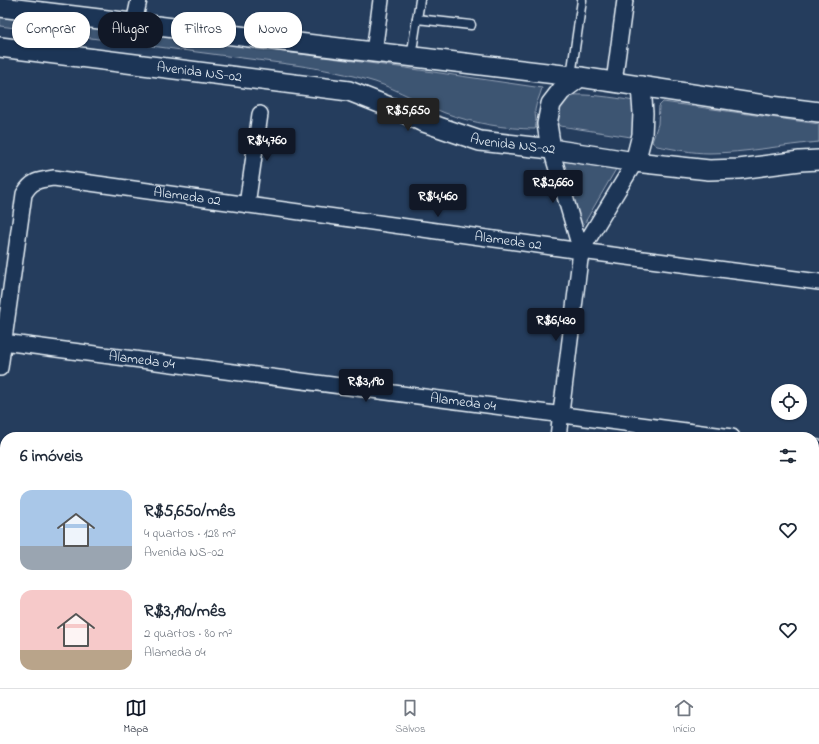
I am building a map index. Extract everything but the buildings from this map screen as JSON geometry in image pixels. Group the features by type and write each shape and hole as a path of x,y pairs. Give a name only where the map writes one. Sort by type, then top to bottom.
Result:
{"street":[{"path":"136,12 139,0"},
{"path":"374,52 381,0"},
{"path":"614,82 625,0"},
{"path":"0,8 98,20"},
{"path":"163,27 614,82 819,112"},
{"name":"Avenida NS-02","path":"0,47 349,91 421,121 480,141 551,149 635,162 709,170 739,169 819,160"},
{"path":"559,432 581,251 551,149 547,124 552,104 561,90 575,77"},
{"path":"581,251 635,162 642,135 643,113 641,86"},
{"path":"247,205 260,114"},
{"name":"Alameda 02","path":"0,368 24,194 28,186 36,181 54,178 581,251 819,282"},
{"name":"Alameda 04","path":"3,342 693,432"}],"lane":[{"path":"411,57 420,0"},
{"path":"575,77 582,0"},
{"path":"417,19 471,25"}],"shaded area":[{"path":"0,14 12,16 12,28 0,26"},
{"path":"90,26 98,27 98,39 90,38"},
{"path":"163,36 171,37 171,48 236,48 236,45 244,46 244,48 256,48 406,68 542,88 535,110 536,127 535,129 512,128 466,120 445,113 375,82 335,72 295,65 163,48"},
{"path":"566,95 600,96 634,101 637,129 631,137 560,126 555,122 555,105"},
{"path":"663,102 819,124 819,142 723,153 690,152 657,146 652,142 658,124 659,106"},
{"path":"561,156 619,164 581,229"}]}
